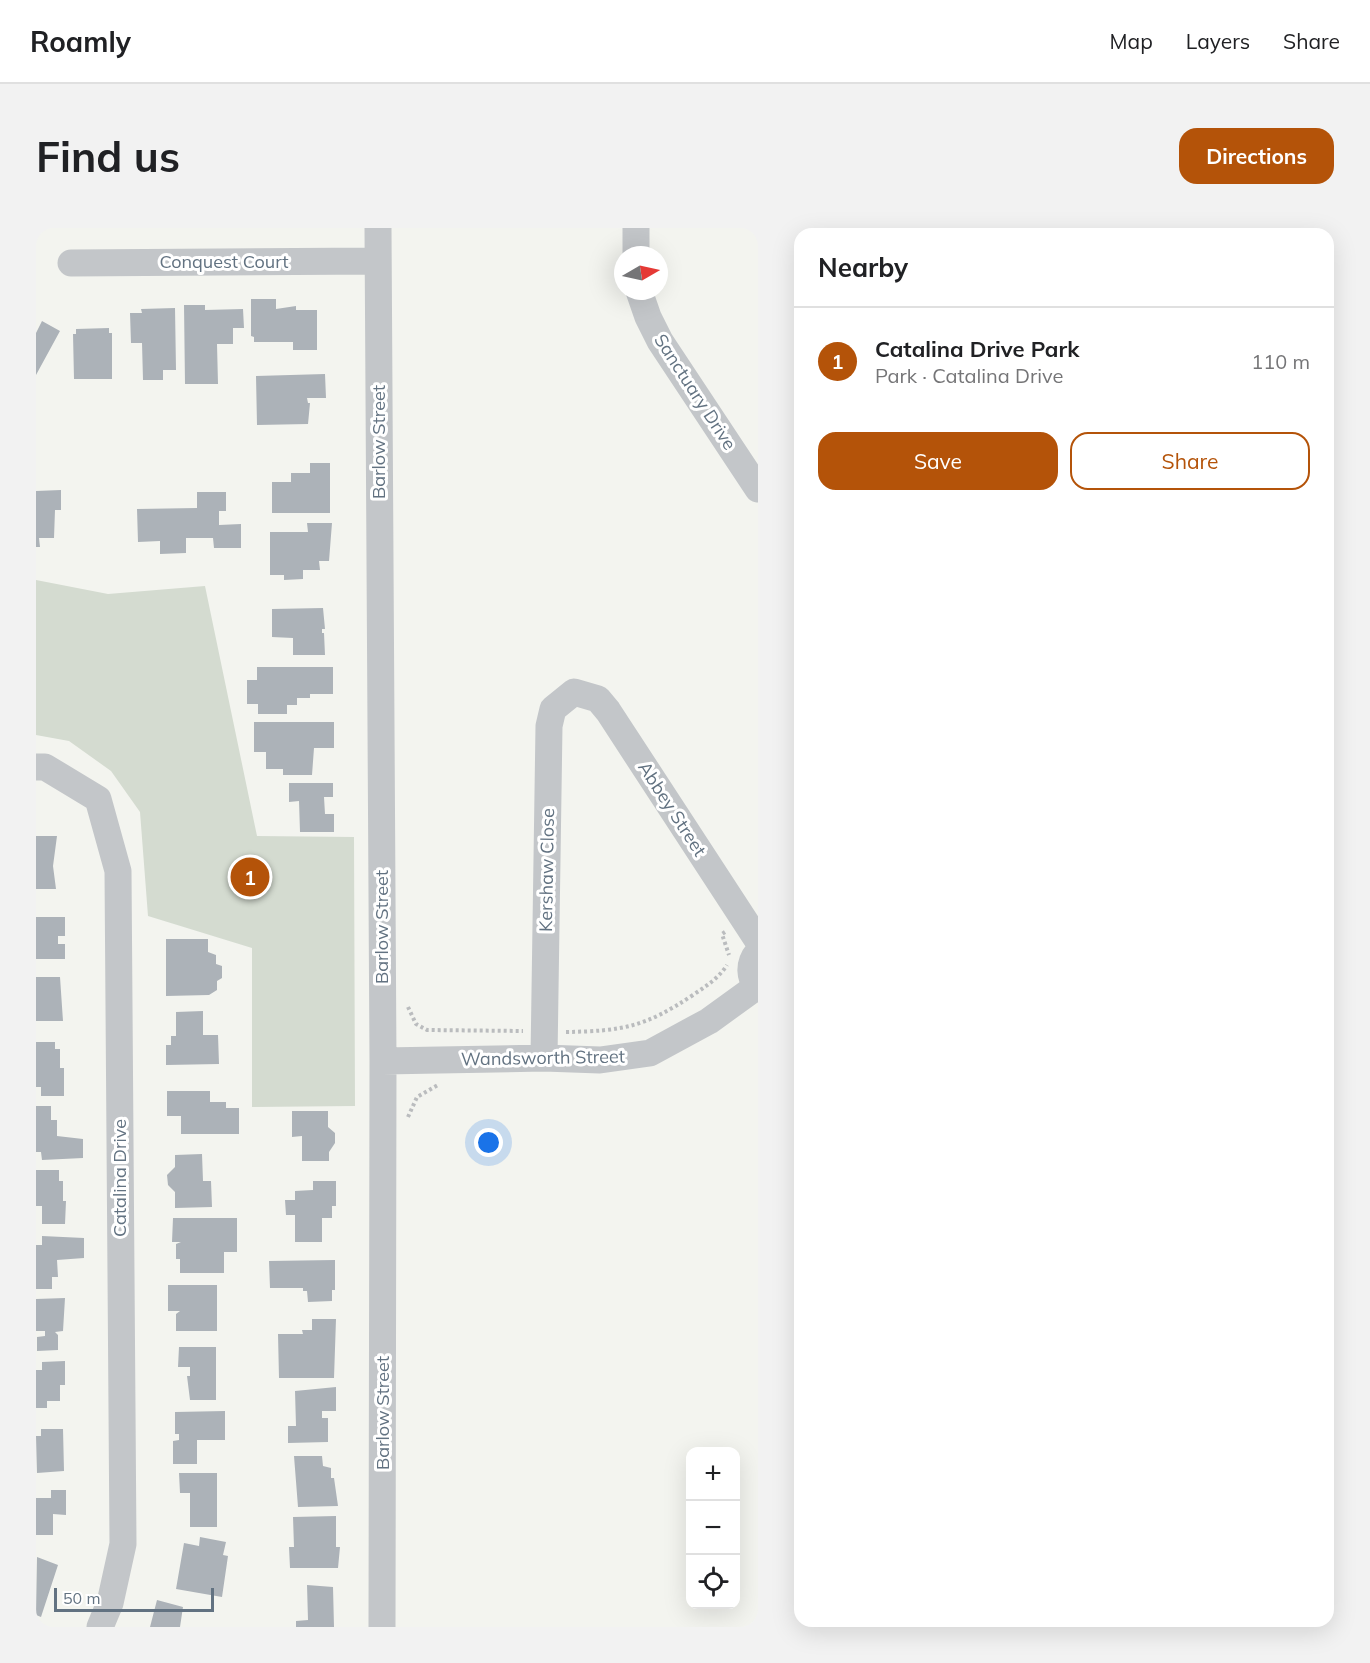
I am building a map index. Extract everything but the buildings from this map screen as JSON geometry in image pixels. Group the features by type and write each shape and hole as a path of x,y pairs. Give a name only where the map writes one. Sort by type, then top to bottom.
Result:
{"street":[{"name":"Barlow Street","path":"378,228 383,1061 382,1627"},
{"path":"636,228 636,246"},
{"name":"Conquest Court","path":"71,263 377,261"},
{"name":"Sanctuary Drive","path":"642,300 660,341 758,489"},
{"name":"Abbey Street","path":"574,692 598,699 608,711 751,931"},
{"name":"Kershaw Close","path":"545,1045 549,726 553,710 574,692"},
{"name":"Catalina Drive","path":"36,767 45,767 98,799 118,871 123,1544 110,1603 100,1627"},
{"path":"757,988 750,970 758,952"},
{"name":"Wandsworth Street","path":"383,1061 545,1045 600,1060 650,1053 709,1021 757,988"}],"path":[{"path":"406,1001 416,1024 427,1030 545,1045 627,1029 663,1015 719,977 730,957 722,934 751,931"}],"shaded area":[{"path":"36,580 108,594 205,586 257,836 354,837 355,1106 252,1107 252,948 148,916 140,812 111,771 69,741 36,735"}],"place":[{"name":"Catalina Drive Park","path":"250,877"}]}
